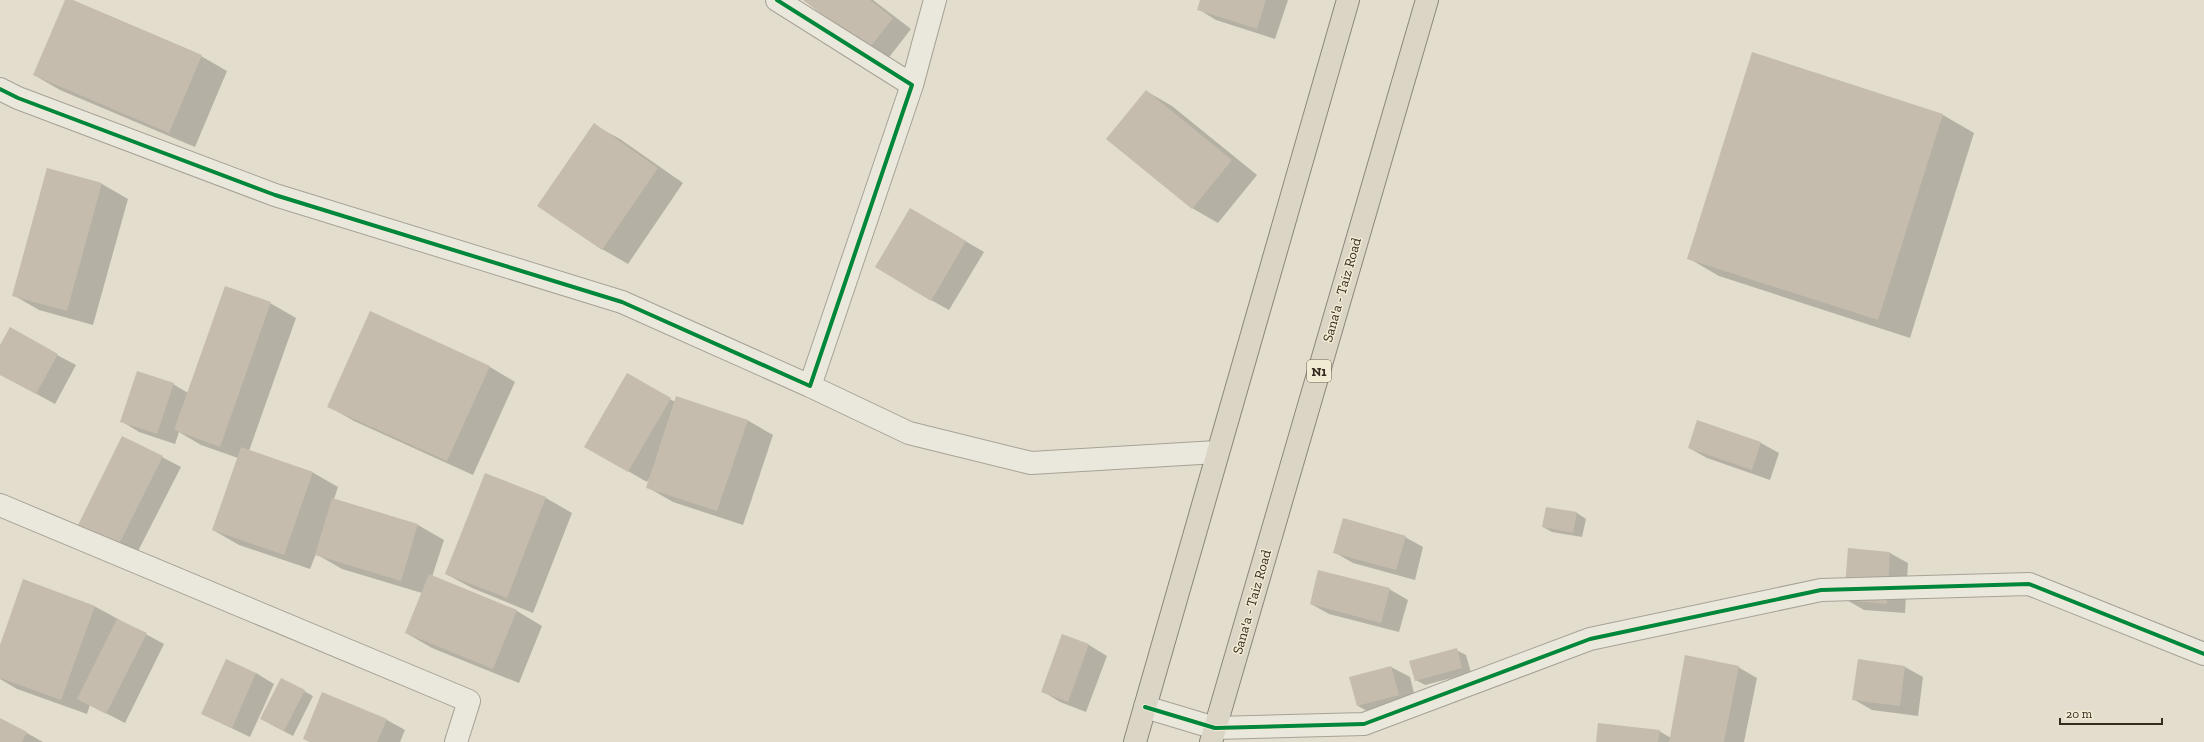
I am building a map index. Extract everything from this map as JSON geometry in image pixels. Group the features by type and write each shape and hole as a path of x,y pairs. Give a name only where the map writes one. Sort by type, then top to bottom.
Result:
{"highway":[{"path":"1135,742 1348,0"},
{"name":"Sana'a - Taiz Road","path":"1213,735 1426,0"}],"street":[{"path":"777,0 912,85"},
{"path":"810,386 912,85 935,0"},
{"path":"0,89 18,98 275,195 622,302 810,386 909,433 1031,463 1217,452"},
{"path":"0,505 469,701 456,742"},
{"path":"1145,706 1213,735 1364,724 1590,639 1821,590 2029,584 2204,654"}],"building":[{"path":"65,0 73,0 202,55 169,133 33,75"},
{"path":"803,0 870,0 893,18 868,50"},
{"path":"1200,0 1266,0 1257,29 1197,10"},
{"path":"1752,52 1943,114 1878,320 1687,259"},
{"path":"1146,90 1232,160 1192,209 1106,139"},
{"path":"594,123 658,168 602,250 537,206"},
{"path":"47,168 102,183 67,311 12,296"},
{"path":"910,208 966,241 931,301 875,267"},
{"path":"225,286 271,302 220,447 174,430"},
{"path":"370,311 490,366 447,461 327,407"},
{"path":"10,327 58,354 36,394 0,375 0,345"},
{"path":"137,371 174,383 157,434 120,422"},
{"path":"627,373 671,398 628,472 584,447"},
{"path":"676,396 748,420 717,511 646,488"},
{"path":"1697,420 1761,442 1752,470 1688,448"},
{"path":"122,436 163,456 118,546 78,525"},
{"path":"241,447 313,472 284,555 212,530"},
{"path":"485,473 546,497 507,598 445,574"},
{"path":"332,498 418,524 401,581 315,555"},
{"path":"1546,507 1577,512 1573,533 1542,527"},
{"path":"1343,518 1406,536 1396,570 1333,553"},
{"path":"1848,548 1890,552 1887,604 1844,600"},
{"path":"1318,570 1390,588 1381,623 1310,604"},
{"path":"429,574 517,610 493,669 405,633"},
{"path":"23,579 95,606 61,700 0,678 0,645"},
{"path":"117,619 147,633 106,714 77,699"},
{"path":"1062,634 1089,644 1068,702 1041,692"},
{"path":"1457,648 1462,668 1415,681 1409,661"},
{"path":"1685,655 1739,666 1724,742 1669,742"},
{"path":"226,659 256,673 232,728 201,714"},
{"path":"1858,659 1905,666 1900,706 1852,700"},
{"path":"1391,666 1399,695 1357,706 1349,677"},
{"path":"281,678 305,690 284,731 260,719"},
{"path":"322,692 387,719 377,742 310,742 303,739"},
{"path":"0,718 27,732 22,742 0,742"},
{"path":"1598,723 1660,730 1658,742 1596,742"}],"cycle path":[{"path":"0,89 18,98 275,195 622,302 810,386 912,85 777,0"},
{"path":"1145,707 1215,728 1364,724 1590,639 1821,590 2029,584 2204,654"}]}
